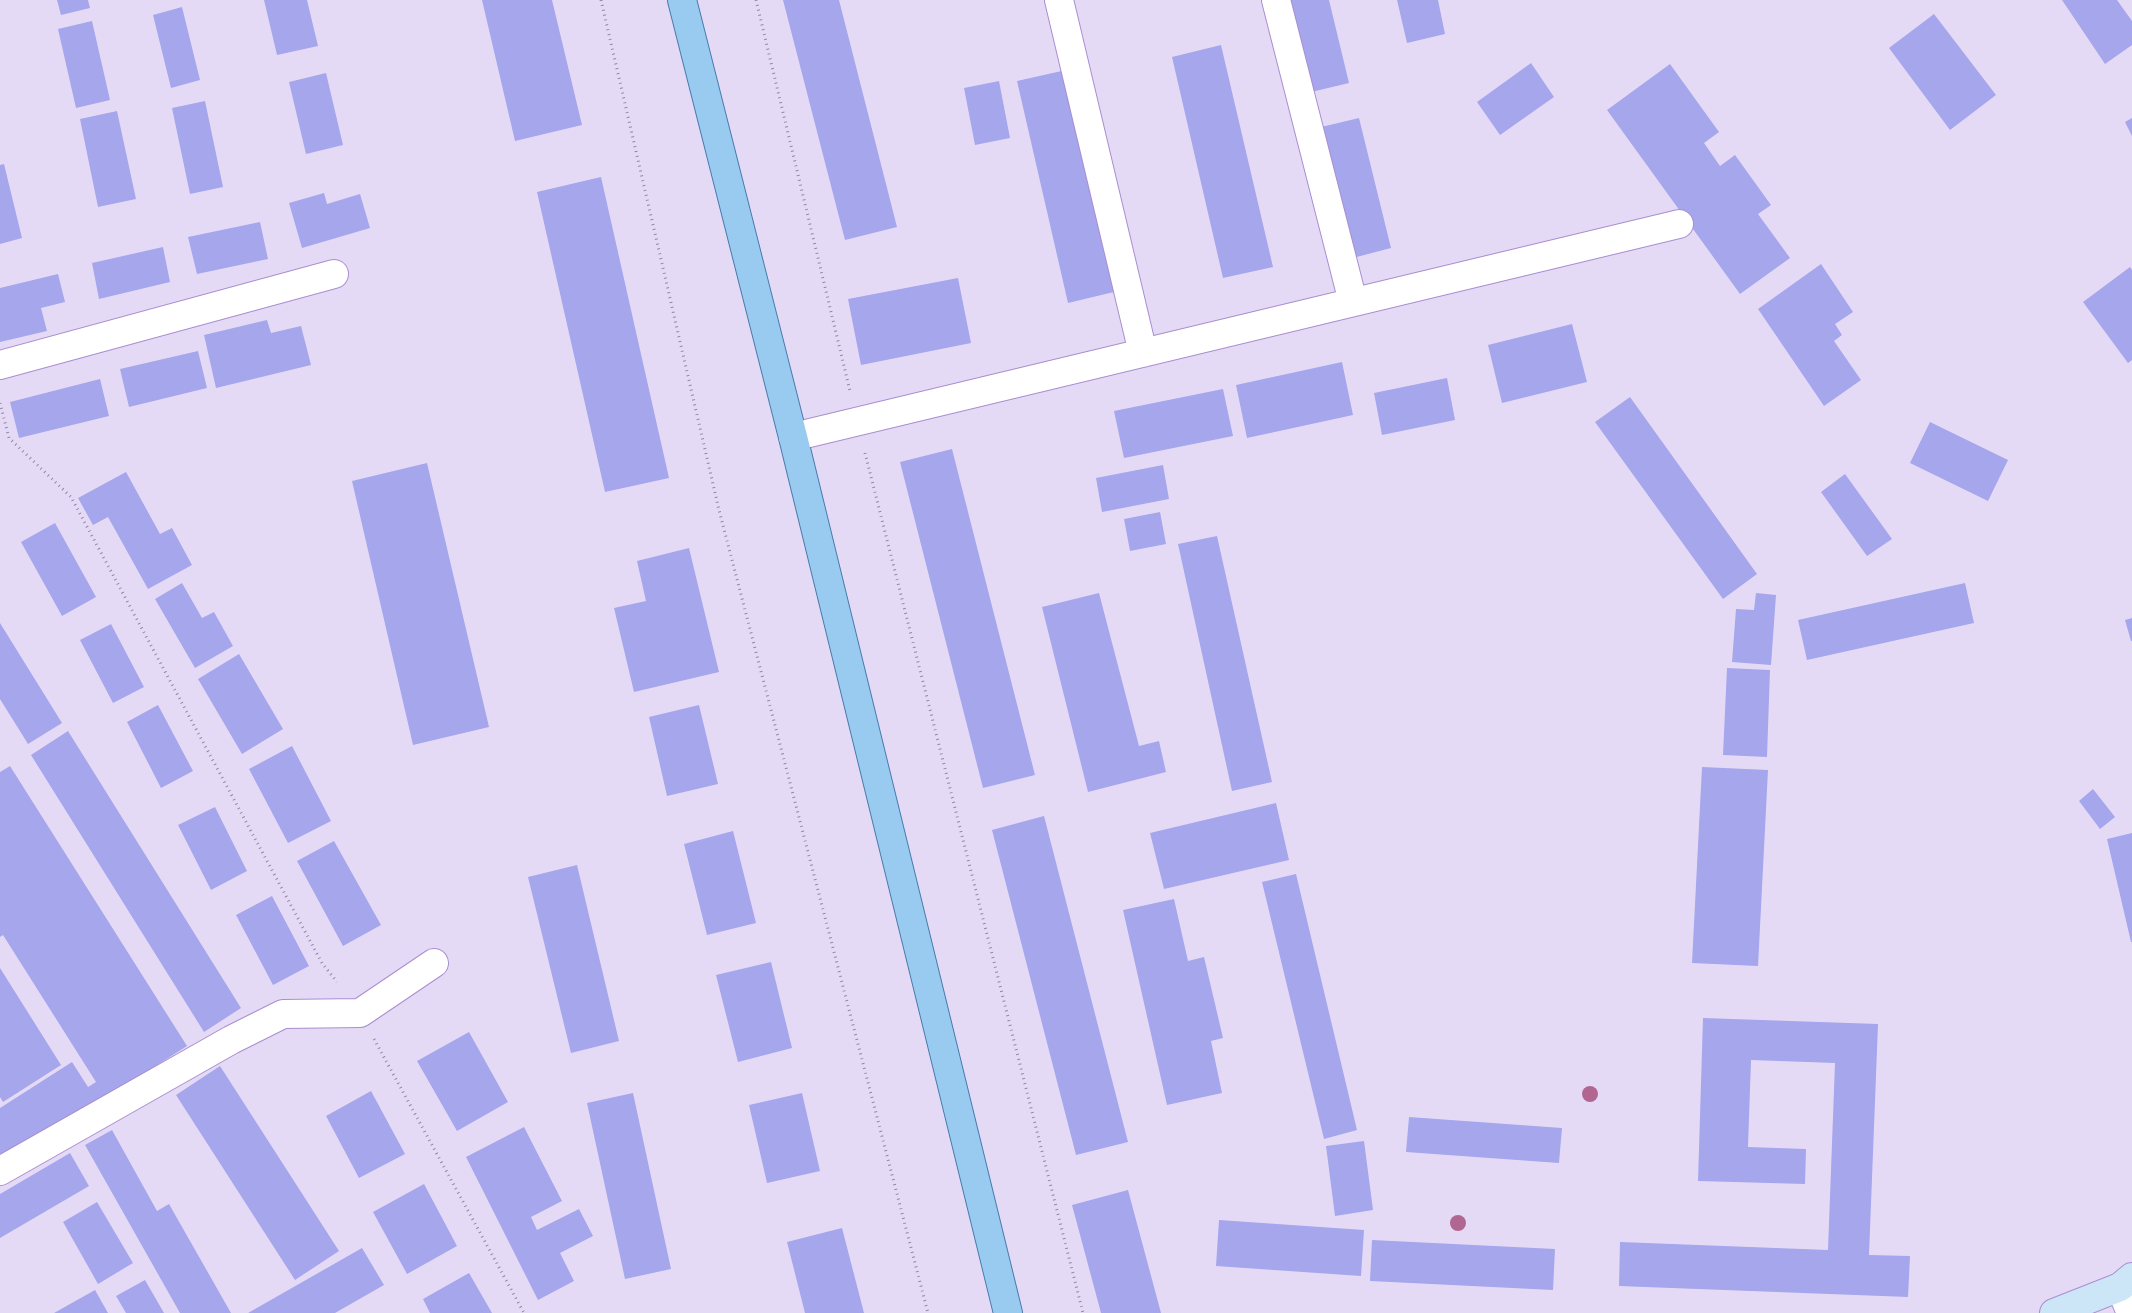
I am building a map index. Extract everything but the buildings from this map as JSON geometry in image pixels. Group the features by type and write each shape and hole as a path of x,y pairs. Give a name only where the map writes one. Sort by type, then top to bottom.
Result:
{"main road":[{"path":"682,0 793,436 1008,1313"}],"street":[{"path":"1059,0 1143,353"},
{"path":"1276,0 1353,302"},
{"path":"793,436 1680,224"},
{"path":"0,365 334,274"},
{"path":"0,1171 231,1040 283,1014 360,1013 434,963"},
{"path":"2054,1313 2126,1282 2131,1313"}],"path":[{"path":"601,0 719,510 928,1313"},
{"path":"756,0 857,421 1083,1313"},
{"path":"0,403 9,438 71,498 322,963 360,1013 524,1313"}]}
